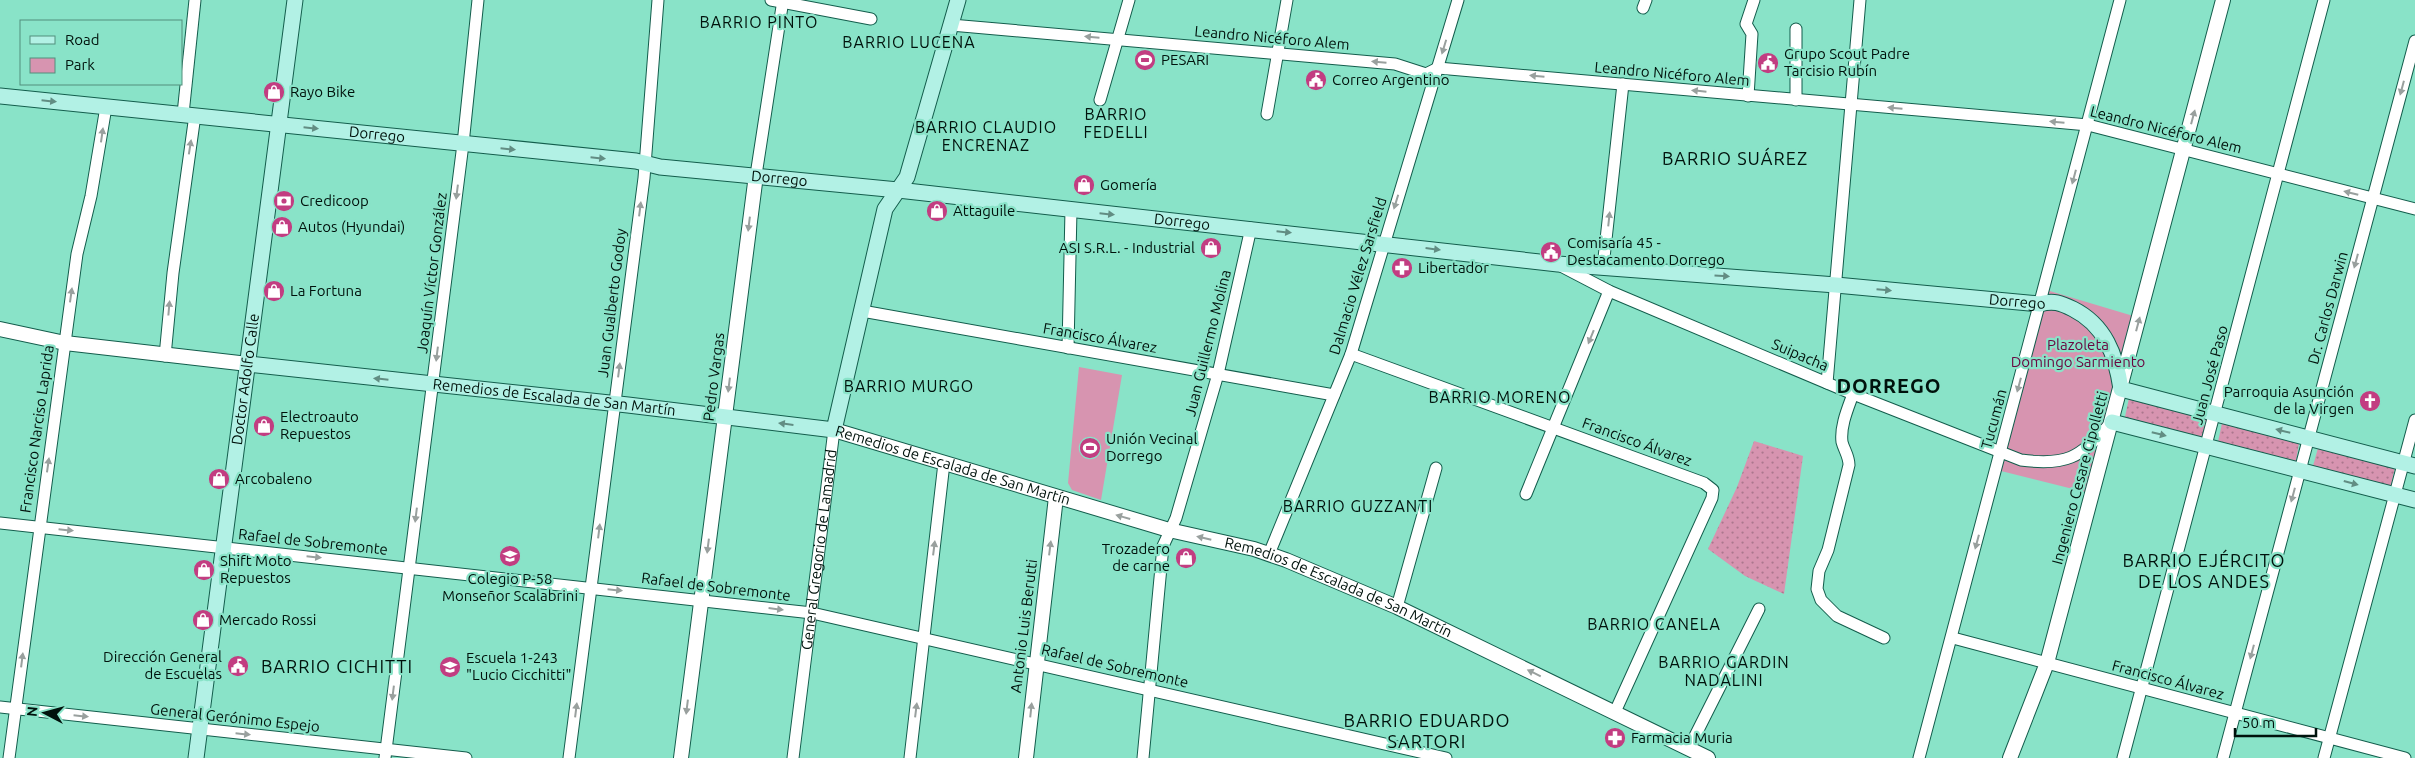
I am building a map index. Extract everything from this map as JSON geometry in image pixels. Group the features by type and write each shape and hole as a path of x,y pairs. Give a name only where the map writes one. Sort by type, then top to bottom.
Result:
{"main road":[{"name":"Doctor Adolfo Calle","path":"196,758 295,0"},
{"name":"General Gregorio de Lamadrid","path":"834,430 885,209 907,177 958,0"},
{"name":"Dorrego","path":"0,96 1251,228 1558,264 1836,285 2040,304 2051,301 2082,314 2097,326 2112,350 2121,388"},
{"name":"Remedios de Escalada de San Martín","path":"248,364 615,403 834,430"},
{"path":"2121,388 2409,464"},
{"path":"2112,422 2415,500"}],"street":[{"path":"165,356 189,115 195,0"},
{"name":"Joaquín Víctor González","path":"385,754 463,144 478,0"},
{"name":"Juan Gualberto Godoy","path":"569,758 644,163 658,0"},
{"path":"1100,100 1129,0"},
{"path":"1267,114 1276,54 1287,0"},
{"name":"Dalmacio Vélez Sarsfield","path":"1269,554 1351,354 1458,0"},
{"path":"1748,96 1752,34 1746,24 1754,0"},
{"path":"1827,383 1860,0"},
{"name":"Tucumán","path":"1919,758 2120,0"},
{"name":"Ingeniero Cesare Cipolletti","path":"2010,758 2047,663 2223,0"},
{"name":"Juan José Paso","path":"2123,758 2216,414 2324,0"},
{"path":"779,1 871,19"},
{"name":"Pedro Vargas","path":"681,758 779,1"},
{"name":"Leandro Nicéforo Alem","path":"951,25 1395,64 1426,74 1438,68 2088,124 2278,175 2415,209"},
{"path":"1796,28 1796,100"},
{"name":"Dr. Carlos Darwin","path":"2223,758 2415,40"},
{"path":"1603,267 1623,84"},
{"name":"Francisco Narciso Laprida","path":"9,758 77,254 91,196 106,107"},
{"path":"1068,348 1071,210"},
{"name":"Juan Guillermo Molina","path":"1142,758 1163,546 1176,518 1218,374 1251,228"},
{"name":"Dorrego","path":"1558,264 1609,291"},
{"path":"1526,494 1609,291"},
{"name":"Suipacha","path":"1609,291 1853,394 2021,460 2044,463 2060,462 2083,452 2112,422"},
{"name":"Francisco Álvarez","path":"862,311 1334,396"},
{"name":"Remedios de Escalada de San Martín","path":"0,329 65,343 165,356 248,364"},
{"name":"Francisco Álvarez","path":"1351,354 1704,483 1713,490 1712,498 1615,712"},
{"path":"1853,394 1843,427 1842,442 1849,458 1849,465 1828,550 1820,571 1817,589 1821,600 1838,616 1884,638"},
{"path":"2324,758 2395,495 2409,464 2415,420"},
{"name":"Remedios de Escalada de San Martín","path":"834,430 1169,530 1269,554 1397,607 1708,758"},
{"name":"General Gregorio de Lamadrid","path":"793,758 834,430"},
{"path":"910,758 944,463"},
{"path":"1397,607 1436,468"},
{"name":"Antonio Luis Berutti","path":"1026,758 1056,497"},
{"name":"Rafael de Sobremonte","path":"0,523 812,613 924,637 1446,758"},
{"path":"1689,748 1759,609"},
{"name":"Francisco Álvarez","path":"1952,638 2405,758"},
{"name":"General Gerónimo Espejo","path":"0,707 385,754 466,758"}],"green space":[{"name":"Plazoleta Domingo Sarmiento","path":"2043,289 2140,318 2093,494 1997,470"},
{"name":"Unión Vecinal Dorrego","path":"1079,367 1122,375 1101,500 1072,490 1068,483"},
{"path":"2129,398 2207,417 2203,436 2125,417"},
{"path":"2222,423 2299,443 2296,461 2218,442"},
{"path":"1754,441 1803,456 1784,594 1745,576 1708,549 1737,487"},
{"path":"2318,448 2395,468 2391,485 2313,466"}],"place":[{"name":"PESARI","path":"1145,60"},
{"name":"Grupo Scout Padre Tarcisio Rubín","path":"1768,63"},
{"name":"Correo Argentino","path":"1316,80"},
{"name":"Rayo Bike","path":"274,92"},
{"name":"Gomería","path":"1084,185"},
{"name":"Credicoop","path":"284,201"},
{"name":"Attaguile","path":"937,211"},
{"name":"Autos (Hyundai)","path":"282,227"},
{"name":"ASI S.R.L. - Industrial","path":"1211,248"},
{"name":"Comisaría 45 - Destacamento Dorrego","path":"1551,252"},
{"name":"Libertador","path":"1402,268"},
{"name":"La Fortuna","path":"274,291"},
{"name":"Parroquia Asunción de la Virgen","path":"2370,401"},
{"name":"Electroauto Repuestos","path":"264,426"},
{"name":"Unión Vecinal Dorrego","path":"1090,448"},
{"name":"Arcobaleno","path":"219,479"},
{"name":"Colegio P-58 Monseñor Scalabrini","path":"510,556"},
{"name":"Trozadero de carne","path":"1186,558"},
{"name":"Shift Moto Repuestos","path":"204,570"},
{"name":"Mercado Rossi","path":"203,620"},
{"name":"Dirección General de Escuelas","path":"238,666"},
{"name":"Escuela 1-243 \"Lucio Cicchitti\"","path":"450,667"},
{"name":"Farmacia Muria","path":"1615,738"}],"district":[{"name":"BARRIO PINTO","path":"759,22"},
{"name":"BARRIO LUCENA","path":"909,42"},
{"name":"BARRIO FEDELLI","path":"1116,123"},
{"name":"BARRIO CLAUDIO ENCRENAZ","path":"986,136"},
{"name":"BARRIO SUÁREZ","path":"1735,159"},
{"name":"BARRIO MURGO","path":"909,386"},
{"name":"DORREGO","path":"1889,386"},
{"name":"BARRIO MORENO","path":"1500,397"},
{"name":"BARRIO GUZZANTI","path":"1358,506"},
{"name":"BARRIO EJÉRCITO DE LOS ANDES","path":"2204,571"},
{"name":"BARRIO CANELA","path":"1654,624"},
{"name":"BARRIO CICHITTI","path":"337,667"},
{"name":"BARRIO GARDIN NADALINI","path":"1724,671"},
{"name":"BARRIO EDUARDO SARTORI","path":"1427,731"}]}
